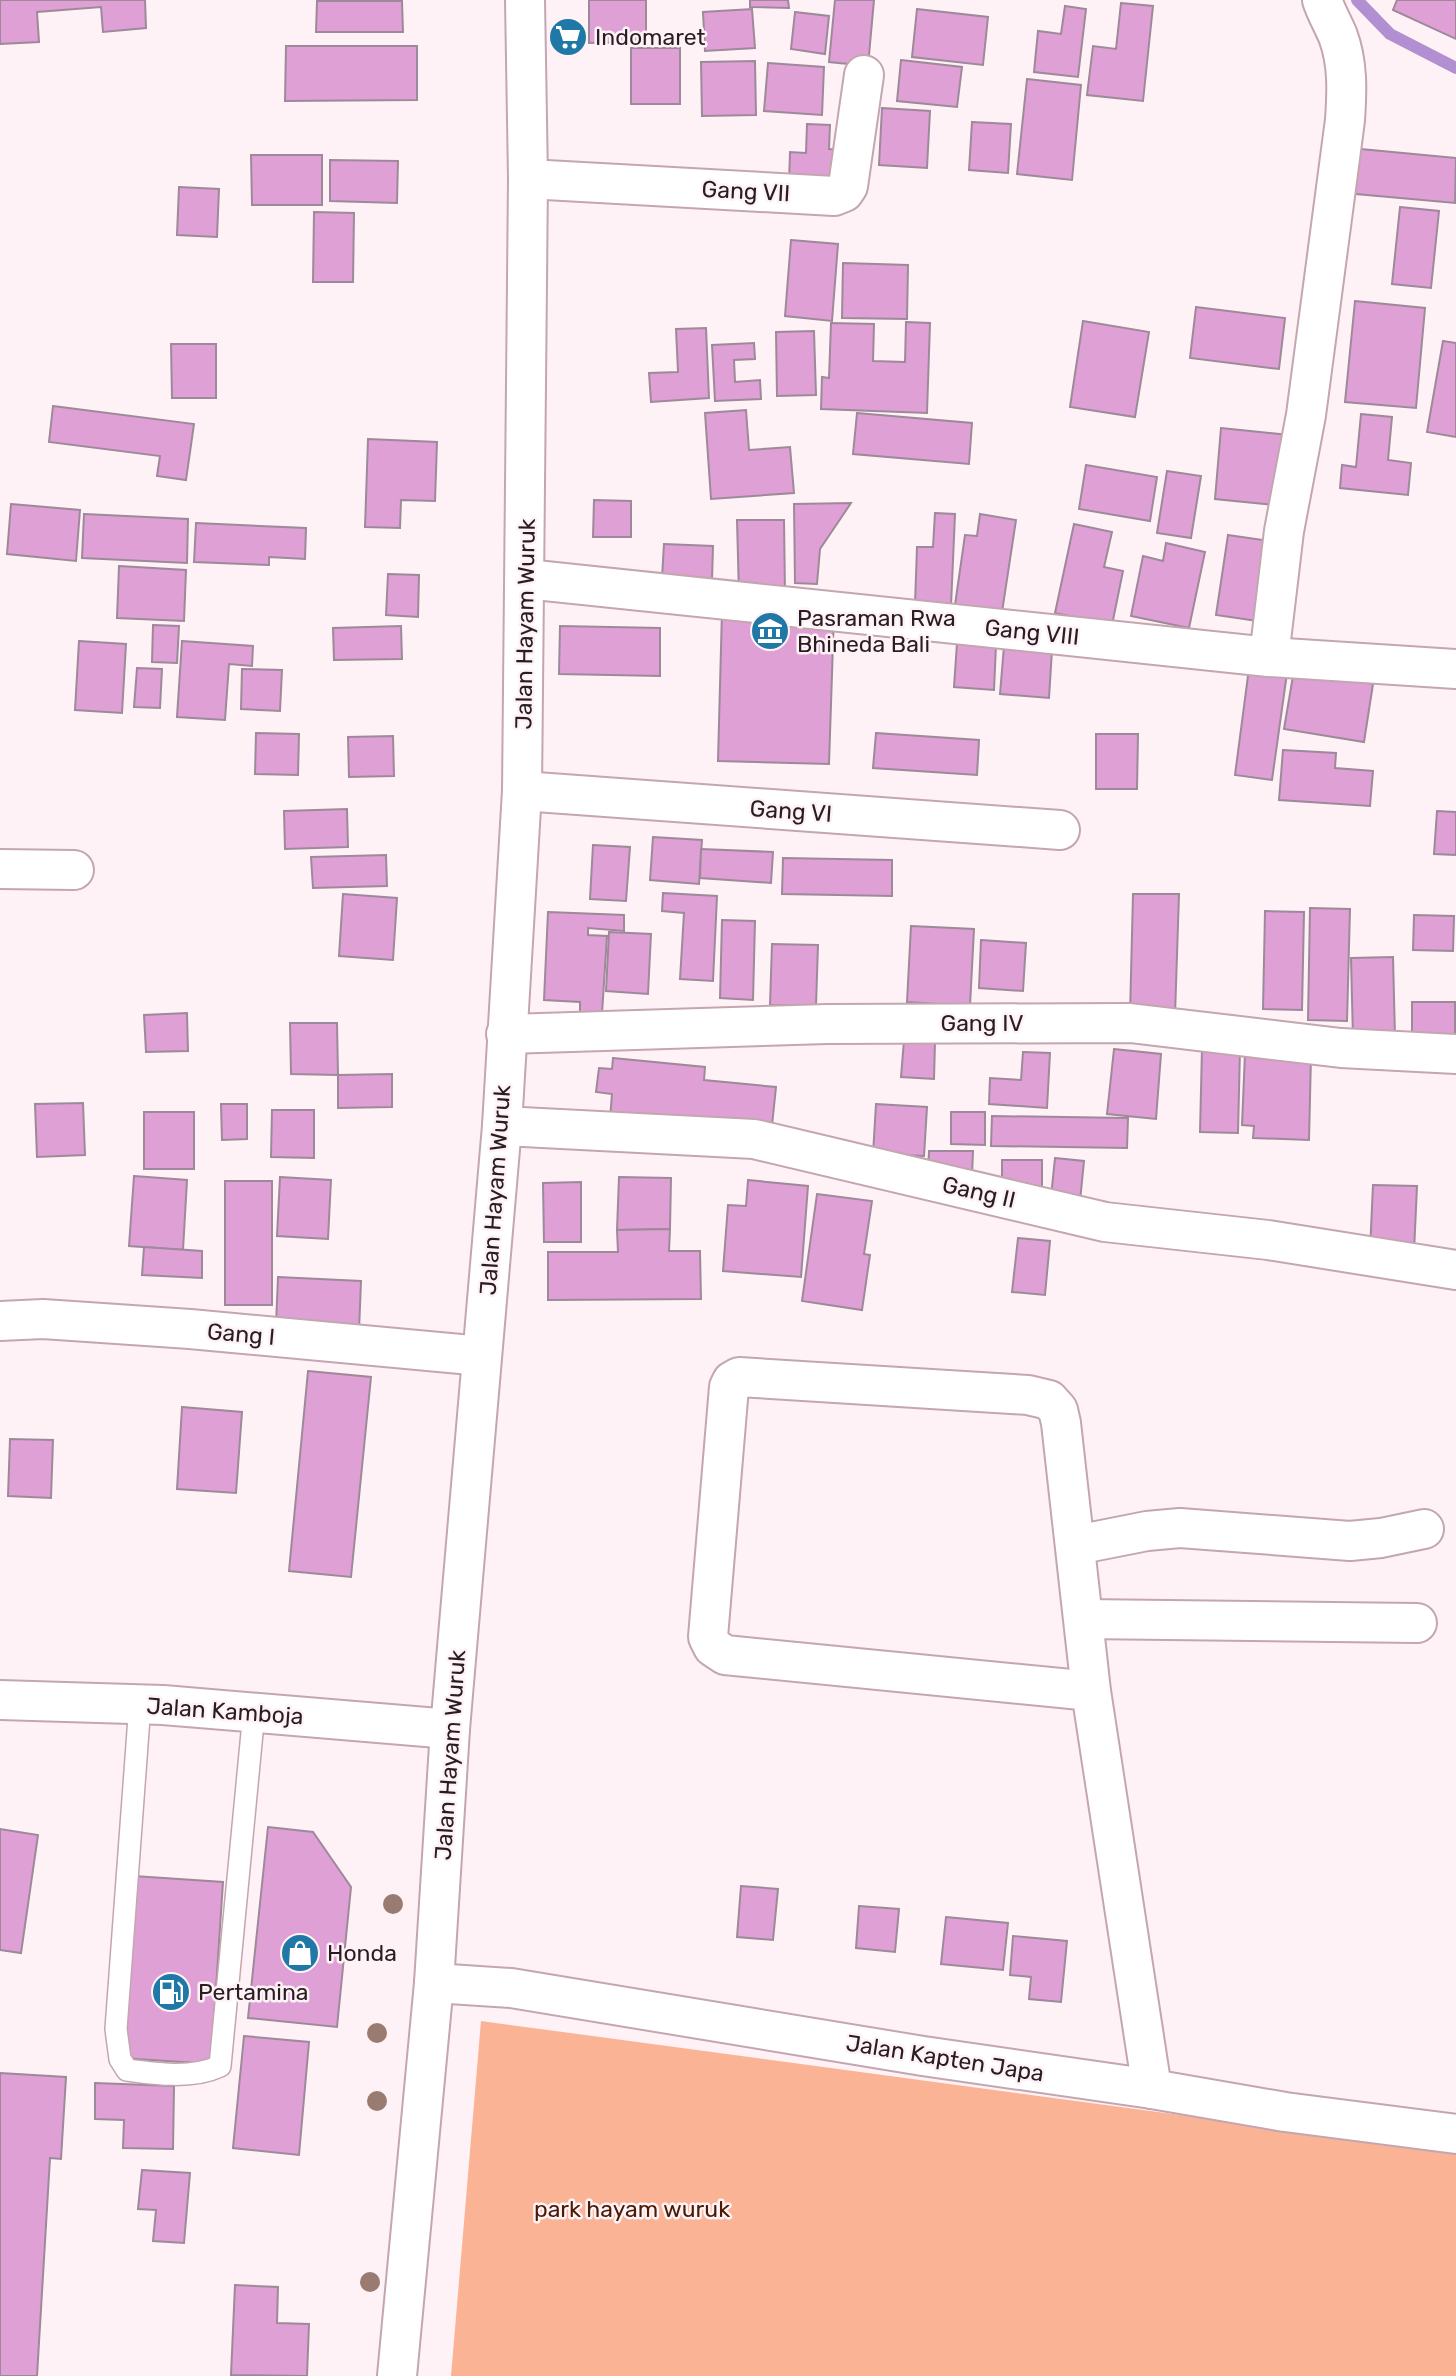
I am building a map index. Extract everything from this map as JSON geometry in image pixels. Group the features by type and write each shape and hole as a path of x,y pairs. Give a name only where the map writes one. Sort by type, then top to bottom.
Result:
{"street":[{"name":"Jalan Hayam Wuruk","path":"397,2376 435,1983 450,1729 502,1126 522,791 528,179 524,0"},
{"path":"1269,657 1284,531 1308,401 1345,120 1347,83 1344,59 1339,39 1322,0"},
{"name":"Gang VII","path":"528,179 834,196 844,192 848,186 864,75"},
{"name":"Gang VIII","path":"526,579 1269,657 1456,669"},
{"name":"Gang VI","path":"522,791 1060,830"},
{"path":"0,869 74,870"},
{"name":"Gang IV","path":"506,1034 827,1024 1130,1023 1341,1048 1456,1054"},
{"name":"Gang II","path":"502,1126 754,1139 1105,1222 1268,1240 1456,1270"},
{"name":"Gang I","path":"0,1321 43,1320 190,1329 482,1356"},
{"path":"1091,1691 725,1655 713,1647 708,1637 729,1387 732,1381 739,1377 1028,1395 1049,1400 1058,1410 1076,1545 1091,1691 1152,2088"},
{"path":"1076,1545 1147,1531 1181,1528 1350,1541 1424,1529"},
{"path":"1084,1619 1417,1623"},
{"name":"Jalan Kamboja","path":"0,1700 140,1704 450,1729"},
{"name":"Jalan Kapten Japa","path":"435,1983 510,1988 910,2054 1152,2088 1285,2112 1456,2134"}],"lane":[{"path":"140,1704 116,2029 120,2059 127,2070 140,2072 181,2074 220,2066 254,1712"}],"green space":[{"name":"park hayam wuruk","path":"481,2021 1456,2152 1456,2376 451,2376"}],"building":[{"path":"0,0 145,0 146,28 103,32 101,7 37,12 39,42 0,44"},
{"path":"589,0 646,0 646,42 589,43"},
{"path":"750,0 788,0 789,8 750,7"},
{"path":"835,0 874,0 868,66 829,62"},
{"path":"1397,0 1456,0 1456,39 1393,10"},
{"path":"317,1 402,1 403,32 316,32"},
{"path":"1121,3 1153,6 1143,101 1087,95 1093,46 1116,49"},
{"path":"1065,6 1086,9 1078,77 1034,72 1038,31 1061,34"},
{"path":"752,9 755,48 705,51 703,12"},
{"path":"917,9 988,17 983,65 912,57"},
{"path":"795,12 829,16 825,54 791,49"},
{"path":"286,46 417,46 417,100 285,101"},
{"path":"631,48 680,48 680,104 631,104"},
{"path":"901,60 962,67 957,107 897,101"},
{"path":"755,61 756,115 702,116 701,62"},
{"path":"768,63 824,67 822,115 764,111"},
{"path":"1027,79 1081,85 1072,180 1017,174"},
{"path":"882,108 930,111 927,168 879,165"},
{"path":"972,122 1011,124 1008,173 969,170"},
{"path":"807,124 830,125 829,149 847,150 845,185 789,183 790,152 806,153"},
{"path":"1350,148 1456,158 1455,203 1345,193"},
{"path":"251,155 322,155 322,205 252,205"},
{"path":"330,160 398,161 397,203 330,201"},
{"path":"179,187 219,189 217,237 177,235"},
{"path":"1400,207 1439,211 1431,288 1392,284"},
{"path":"314,212 354,213 353,282 313,282"},
{"path":"791,240 838,244 832,321 785,316"},
{"path":"843,263 908,265 907,319 842,318"},
{"path":"1355,301 1425,308 1416,408 1345,402"},
{"path":"1196,307 1285,318 1279,369 1190,358"},
{"path":"1083,321 1149,332 1135,417 1070,407"},
{"path":"906,322 930,323 927,413 821,409 822,377 829,378 831,323 874,324 873,361 905,362"},
{"path":"706,328 709,398 651,402 649,373 678,372 676,329"},
{"path":"814,331 816,395 777,396 776,332"},
{"path":"1443,341 1456,343 1456,437 1427,432"},
{"path":"754,343 755,359 734,360 735,382 760,380 761,399 715,401 712,345"},
{"path":"171,344 216,344 216,398 172,398"},
{"path":"53,406 194,424 186,480 157,476 160,456 49,442"},
{"path":"746,410 749,450 790,447 794,493 711,499 705,413"},
{"path":"857,413 972,423 969,464 853,454"},
{"path":"1361,414 1392,417 1388,460 1411,463 1408,495 1340,488 1342,465 1356,467"},
{"path":"1221,428 1289,435 1283,506 1215,499"},
{"path":"368,439 437,442 435,501 401,500 400,528 365,527"},
{"path":"1086,465 1157,477 1150,521 1079,509"},
{"path":"1167,471 1201,476 1191,538 1157,533"},
{"path":"594,500 631,501 631,537 593,537"},
{"path":"851,503 820,549 817,584 795,583 794,504"},
{"path":"11,504 80,510 76,561 7,554"},
{"path":"935,513 955,514 951,606 915,604 917,547 933,547"},
{"path":"84,514 188,519 187,563 82,558"},
{"path":"980,514 1016,520 1002,612 955,605 965,535 977,536"},
{"path":"737,520 784,520 785,594 739,595"},
{"path":"196,523 306,528 305,559 269,557 269,565 194,562"},
{"path":"1074,524 1112,532 1104,567 1123,571 1112,625 1055,613"},
{"path":"1228,535 1270,541 1258,621 1216,615"},
{"path":"1166,543 1205,552 1189,628 1131,616 1143,556 1163,561"},
{"path":"664,544 713,546 712,580 662,578"},
{"path":"119,566 186,570 184,621 117,618"},
{"path":"388,574 419,575 418,617 386,615"},
{"path":"722,611 834,614 829,764 718,761"},
{"path":"153,625 179,626 177,663 152,662"},
{"path":"401,626 402,659 334,660 333,628"},
{"path":"560,626 660,628 660,676 559,674"},
{"path":"79,641 126,644 122,713 75,710"},
{"path":"182,641 253,646 252,666 229,664 225,720 177,717"},
{"path":"957,643 996,645 994,690 954,687"},
{"path":"1004,646 1052,650 1049,698 1000,694"},
{"path":"137,668 162,669 160,708 134,707"},
{"path":"1249,668 1287,673 1272,780 1235,775"},
{"path":"242,669 282,670 280,711 241,709"},
{"path":"1294,670 1373,684 1364,742 1284,729"},
{"path":"256,733 299,734 298,775 255,774"},
{"path":"876,733 979,740 977,775 873,768"},
{"path":"1096,734 1138,734 1137,789 1096,789"},
{"path":"393,736 394,776 349,777 348,737"},
{"path":"1283,750 1336,753 1335,768 1373,771 1370,806 1279,800"},
{"path":"347,809 348,847 285,849 284,811"},
{"path":"1437,811 1456,812 1456,855 1434,854"},
{"path":"653,837 702,840 699,884 650,880"},
{"path":"593,845 630,847 626,901 590,899"},
{"path":"701,849 773,852 771,883 700,878"},
{"path":"386,855 387,886 313,888 311,857"},
{"path":"783,858 892,860 892,896 782,894"},
{"path":"663,893 717,896 713,981 680,979 684,913 662,911"},
{"path":"343,894 397,898 393,960 339,956"},
{"path":"1133,894 1179,894 1175,1016 1130,1015"},
{"path":"1310,908 1350,909 1347,1021 1308,1020"},
{"path":"1265,911 1304,912 1302,1010 1263,1009"},
{"path":"548,912 624,915 624,931 588,928 588,935 607,936 602,1014 580,1013 580,1002 544,1000"},
{"path":"1414,915 1454,916 1453,951 1413,950"},
{"path":"722,920 755,921 753,1000 720,998"},
{"path":"911,926 974,929 970,1006 907,1002"},
{"path":"609,932 651,934 648,994 606,991"},
{"path":"981,940 1026,943 1023,991 979,988"},
{"path":"772,944 818,945 816,1006 770,1005"},
{"path":"1393,957 1395,1037 1353,1038 1351,958"},
{"path":"1412,1002 1455,1002 1455,1044 1412,1043"},
{"path":"187,1013 188,1051 146,1052 144,1015"},
{"path":"290,1023 337,1023 338,1075 291,1074"},
{"path":"904,1040 935,1042 934,1079 901,1077"},
{"path":"1202,1048 1240,1049 1238,1133 1200,1132"},
{"path":"1114,1049 1161,1054 1156,1119 1107,1114"},
{"path":"1023,1052 1050,1053 1047,1108 989,1104 990,1078 1021,1080"},
{"path":"1245,1054 1311,1056 1309,1140 1253,1138 1254,1126 1242,1125"},
{"path":"613,1058 705,1067 704,1080 776,1087 771,1135 610,1119 612,1094 596,1092 599,1068 612,1069"},
{"path":"392,1074 392,1107 338,1108 338,1075"},
{"path":"83,1103 85,1155 37,1157 35,1104"},
{"path":"221,1104 247,1104 247,1139 222,1140"},
{"path":"876,1104 927,1107 924,1156 873,1154"},
{"path":"272,1110 314,1110 314,1158 271,1157"},
{"path":"144,1112 194,1112 194,1169 144,1169"},
{"path":"951,1112 985,1112 985,1145 951,1144"},
{"path":"992,1116 1128,1118 1127,1148 991,1146"},
{"path":"929,1151 973,1151 972,1176 928,1175"},
{"path":"1055,1158 1084,1161 1080,1201 1051,1197"},
{"path":"1002,1160 1042,1160 1042,1188 1002,1188"},
{"path":"134,1176 187,1180 183,1250 129,1246"},
{"path":"280,1177 331,1180 328,1239 277,1236"},
{"path":"619,1177 671,1178 670,1229 617,1230"},
{"path":"748,1180 808,1186 801,1277 723,1271 728,1205 746,1206"},
{"path":"225,1181 272,1181 272,1305 225,1305"},
{"path":"581,1182 581,1242 544,1242 543,1183"},
{"path":"1373,1185 1417,1186 1414,1252 1370,1251"},
{"path":"817,1194 872,1201 864,1254 870,1255 862,1310 802,1301"},
{"path":"670,1229 669,1251 700,1251 701,1299 548,1300 548,1252 618,1252 617,1230"},
{"path":"1018,1238 1050,1241 1045,1295 1012,1292"},
{"path":"144,1247 202,1251 202,1278 142,1275"},
{"path":"278,1277 361,1281 359,1331 276,1325"},
{"path":"308,1371 371,1377 351,1577 289,1571"},
{"path":"182,1407 242,1412 236,1493 177,1489"},
{"path":"10,1439 53,1440 51,1498 8,1496"},
{"name":"Honda","path":"268,1827 313,1832 351,1887 337,2027 248,2018"},
{"path":"0,1829 38,1835 21,1953 0,1950"},
{"path":"134,1876 223,1882 211,2064 122,2058"},
{"path":"741,1886 778,1889 773,1940 737,1937"},
{"path":"859,1906 899,1909 895,1952 856,1948"},
{"path":"946,1917 1008,1923 1003,1970 941,1964"},
{"path":"1013,1936 1067,1941 1061,2002 1029,1999 1031,1977 1010,1975"},
{"path":"244,2036 309,2042 299,2155 233,2148"},
{"path":"0,2073 66,2077 61,2159 50,2158 37,2376 0,2376"},
{"path":"95,2083 174,2086 173,2149 123,2148 124,2120 95,2119"},
{"path":"142,2170 190,2173 184,2243 153,2241 156,2210 138,2209"},
{"path":"235,2285 278,2287 277,2323 309,2324 307,2376 231,2375"}],"waterway":[{"path":"1357,0 1390,34 1456,68"}],"place":[{"name":"Indomaret","path":"568,37"},
{"name":"Pasraman Rwa Bhineda Bali","path":"770,631"},
{"name":"Honda","path":"300,1953"},
{"name":"Pertamina","path":"171,1992"}]}
